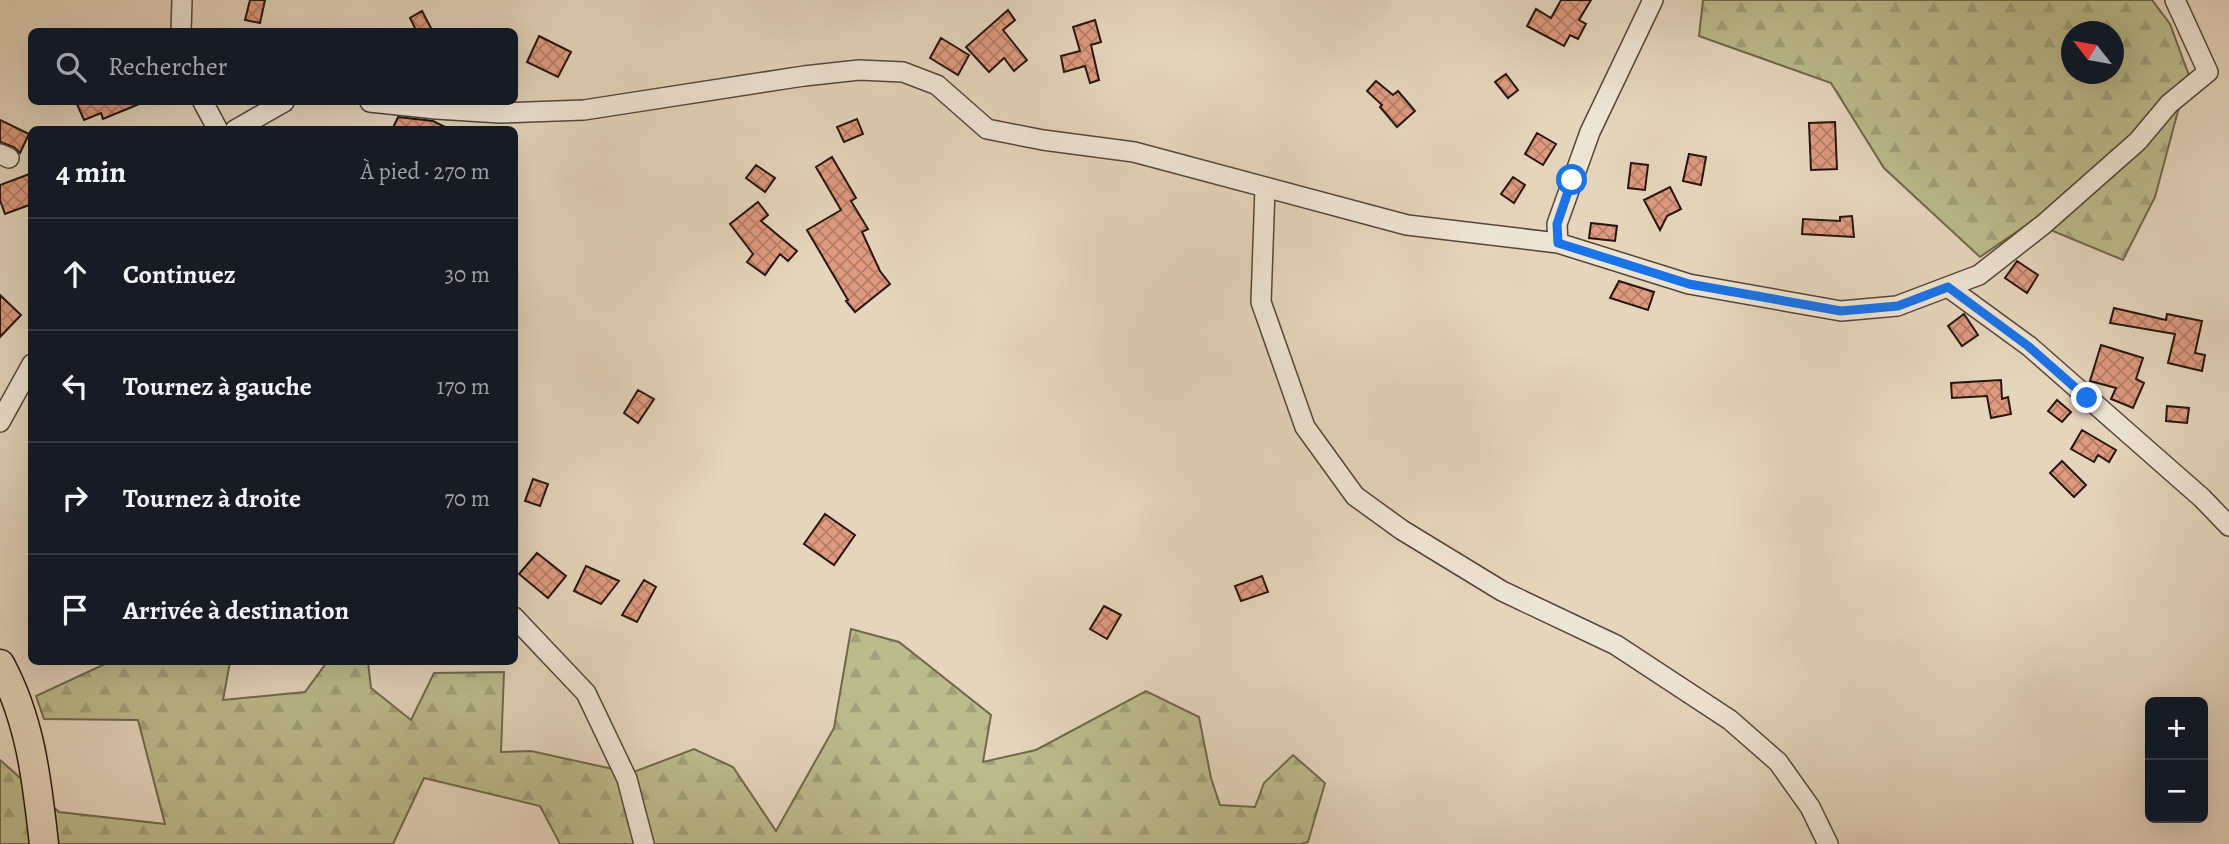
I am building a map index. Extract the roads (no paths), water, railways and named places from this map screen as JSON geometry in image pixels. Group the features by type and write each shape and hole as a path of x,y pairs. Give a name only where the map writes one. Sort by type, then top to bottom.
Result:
{"highway":[{"path":"0,664 13,688 27,730 36,772 44,844"}],"street":[{"path":"181,28 182,0"},
{"path":"1558,243 1557,224 1590,132 1653,0"},
{"path":"405,105 500,113 584,110 804,76 859,71 903,72 937,85 987,129 1134,152 1408,225 1558,243 1689,284 1841,311 1898,306 1979,275 2043,224 2138,141 2169,104 2208,72 2175,0"},
{"path":"205,105 216,126"},
{"path":"242,126 279,105"},
{"path":"1265,188 1261,302 1305,427 1355,496 1402,530 1502,591 1616,645 1730,719 1778,762 1810,807 1828,844"},
{"path":"1948,287 2028,346 2202,498 2229,526"},
{"path":"0,422 28,371"},
{"path":"518,621 586,693 627,779 644,844"}]}
